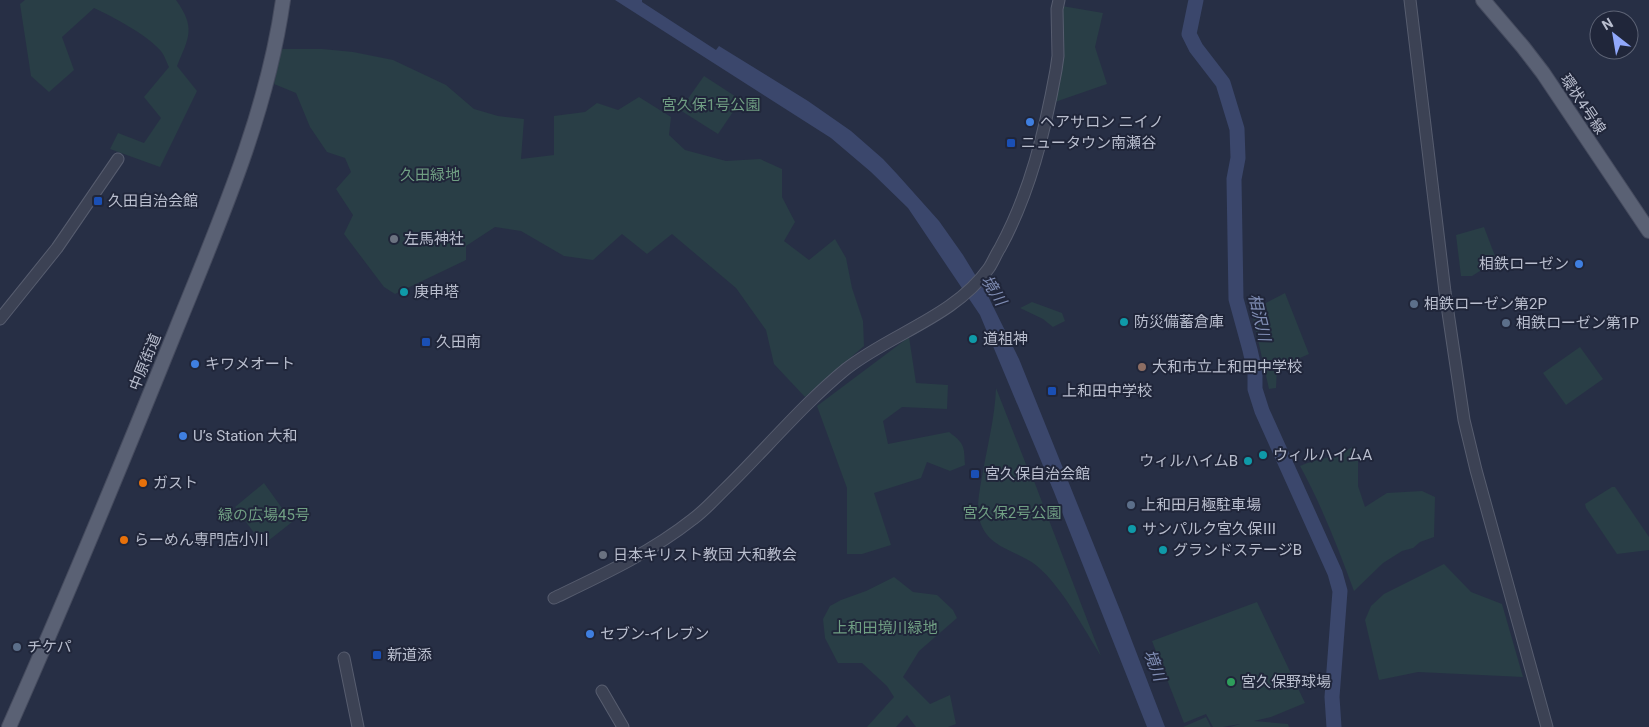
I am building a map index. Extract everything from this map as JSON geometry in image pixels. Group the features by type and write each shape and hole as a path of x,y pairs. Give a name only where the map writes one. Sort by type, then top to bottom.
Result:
{"main road":[{"name":"中原街道","path":"9,727 95,530 225,209 267,78 283,0"},
{"name":"環状4号線","path":"1483,0 1543,74 1649,231"}],"street":[{"path":"554,598 628,563 694,519 820,393 847,369 873,351 958,300 986,271 1012,226 1026,194 1034,166 1056,70 1059,0"},
{"path":"1410,0 1445,292 1462,410 1476,470 1548,727"},
{"path":"0,319 57,248 118,160"},
{"path":"344,658 358,727"},
{"path":"602,691 623,727"}],"green space":[{"path":"25,0 176,0 186,18 188,26 187,40 177,66 197,91 160,167 110,149 118,133 144,143 161,118 144,97 169,67 161,52 138,32 94,8 62,37 74,70 49,92 31,76 20,4"},
{"path":"1062,6 1103,13 1095,47 1107,84 1055,102"},
{"name":"久田緑地","path":"281,49 322,49 353,52 393,60 446,85 474,109 498,116 524,119 521,159 554,155 554,116 585,112 597,103 618,110 639,97 671,117 669,135 685,150 726,161 760,159 782,169 782,197 795,222 784,241 809,260 835,239 846,258 852,288 863,321 864,346 805,397 774,364 766,330 736,288 672,234 647,254 622,234 593,260 564,256 521,231 495,227 466,246 466,260 395,294 384,287 344,234 353,215 336,189 351,172 345,158 327,152 310,127 296,93 274,84"},
{"name":"宮久保1号公園","path":"704,76 741,100 718,134 680,110"},
{"path":"1484,227 1495,256 1494,262 1472,276 1461,276 1456,235"},
{"path":"1285,293 1309,354 1277,368 1276,388 1269,389 1249,300 1255,298 1264,304"},
{"path":"1032,302 1062,313 1065,321 1053,327 1043,319 1020,308"},
{"path":"909,337 916,383 948,385 947,409 902,407 883,421 888,444 949,432 963,446 965,465 950,471 927,462 921,478 874,493 891,545 862,554 847,554 847,488 817,406"},
{"path":"1580,347 1603,379 1566,405 1543,373"},
{"name":"宮久保2号公園","path":"996,388 1101,656 1072,609 1046,575 1028,560 991,539 980,522 978,509 979,494 993,419"},
{"path":"1354,446 1358,454 1358,486 1365,507 1387,493 1422,491 1435,497 1434,537 1420,542 1413,548 1402,551 1383,563 1354,591 1323,512 1300,466 1341,453"},
{"name":"緑の広場45号","path":"264,483 292,522 263,545 235,507"},
{"path":"1615,487 1649,537 1649,550 1617,554 1586,508 1585,504"},
{"path":"1444,564 1471,592 1502,604 1523,677 1418,672 1379,680 1365,620 1371,606 1384,594"},
{"name":"上和田境川緑地","path":"894,577 913,592 937,595 953,610 957,618 919,651 903,677 930,704 950,695 956,724 948,727 916,727 907,715 896,727 867,727 894,697 887,686 862,663 838,663 825,638 823,619 830,606"},
{"name":"宮久保野球場","path":"1257,602 1305,703 1271,717 1254,721 1288,724 1289,727 1230,727 1240,724 1213,727 1206,714 1184,723 1152,641"},
{"path":"1206,717 1211,727 1183,727"}],"water":[{"path":"615,0 642,0 642,2 716,50 719,46 808,101 851,131 883,159 939,221 988,296 1019,359 1165,727 1147,727 1054,492 980,315 908,208 871,172 831,138"}],"waterway":[{"name":"相沢川","path":"1196,0 1189,34 1196,48 1223,83 1237,129 1238,158 1234,179 1236,299 1255,372 1255,389 1262,411 1335,573 1340,591 1332,697 1334,727"}],"place":[{"name":"ヘアサロン ニイノ","path":"1030,122"},
{"name":"ニュータウン南瀬谷","path":"1011,143"},
{"name":"久田自治会館","path":"98,201"},
{"name":"左馬神社","path":"394,239"},
{"name":"相鉄ローゼン","path":"1579,264"},
{"name":"庚申塔","path":"404,292"},
{"name":"相鉄ローゼン第2P","path":"1414,304"},
{"name":"防災備蓄倉庫","path":"1124,322"},
{"name":"相鉄ローゼン第1P","path":"1506,323"},
{"name":"道祖神","path":"973,339"},
{"name":"久田南","path":"426,342"},
{"name":"キワメオート","path":"195,364"},
{"name":"大和市立上和田中学校","path":"1142,367"},
{"name":"上和田中学校","path":"1052,391"},
{"name":"U’s Station 大和","path":"183,436"},
{"name":"ウィルハイムA","path":"1263,455"},
{"name":"ウィルハイムB","path":"1248,461"},
{"name":"宮久保自治会館","path":"975,474"},
{"name":"ガスト","path":"143,483"},
{"name":"上和田月極駐車場","path":"1131,505"},
{"name":"サンパルク宮久保Ⅲ","path":"1132,529"},
{"name":"らーめん専門店小川","path":"124,540"},
{"name":"グランドステージB","path":"1163,550"},
{"name":"日本キリスト教団 大和教会","path":"603,555"},
{"name":"セブン-イレブン","path":"590,634"},
{"name":"チケパ","path":"17,647"},
{"name":"新道添","path":"377,655"},
{"name":"宮久保野球場","path":"1231,682"}],"water label":[{"name":"境川","path":"994,290"},
{"name":"境川","path":"1155,665"}]}
